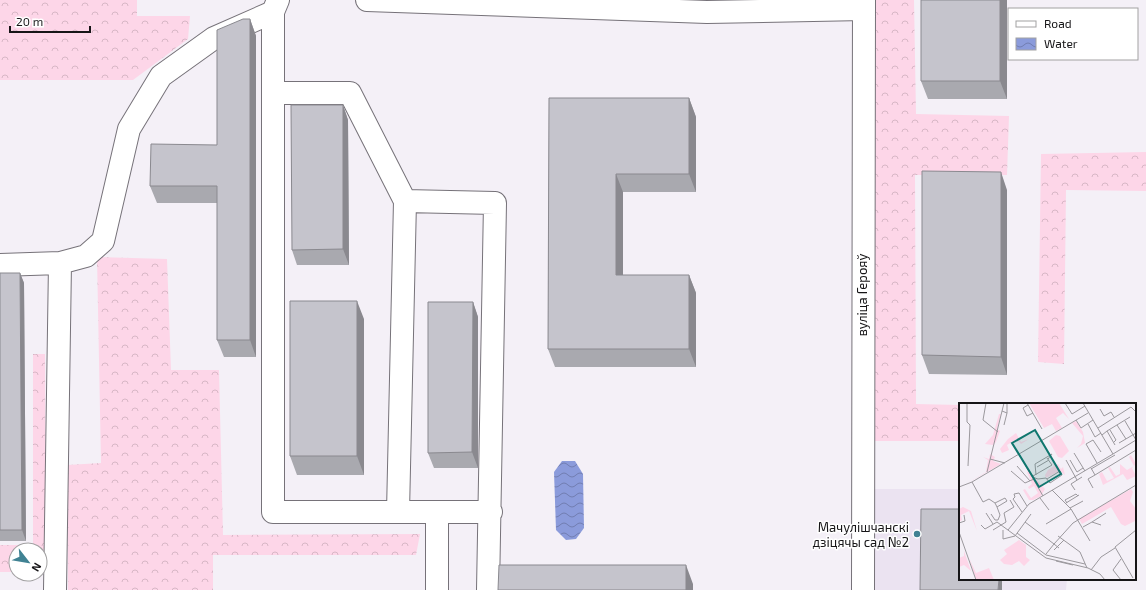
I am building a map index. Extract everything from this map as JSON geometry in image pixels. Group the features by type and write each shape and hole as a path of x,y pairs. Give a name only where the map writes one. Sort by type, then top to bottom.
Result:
{"street":[{"path":"367,0 707,12 864,5"},
{"name":"вуліца Герояў","path":"862,590 864,5"},
{"path":"0,265 60,264 86,256 103,241 129,129 161,76 214,38 275,6 273,93 273,512 491,512"},
{"path":"273,93 350,93 405,201 398,512"},
{"path":"405,201 495,203 491,512 488,590"},
{"path":"55,590 60,264"},
{"path":"437,512 437,590"}],"shaded area":[{"name":"Мачулішчанскі дзіцячы сад №2","path":"874,489 959,489 959,580 1067,580 1066,590 874,590"}],"green space":[{"path":"0,0 137,0 137,16 190,16 188,39 133,80 0,80"},
{"path":"872,0 914,0 916,114 1009,116 1007,175 915,175 916,404 959,405 959,441 871,441"},
{"path":"1146,152 1146,191 1066,190 1064,364 1038,362 1041,154"},
{"path":"97,257 167,259 171,370 219,370 223,535 420,534 416,555 213,555 213,590 68,590 67,465 101,463"},
{"path":"33,354 45,354 46,542 33,542"},
{"path":"0,545 8,545 8,572 0,572"}],"water":[{"path":"562,461 575,461 583,474 584,528 576,539 566,540 556,530 554,472"}],"building":[{"path":"921,0 1000,0 1000,81 921,81"},
{"path":"243,19 250,19 250,340 217,340 217,186 150,186 151,144 217,145 217,30"},
{"path":"549,98 689,98 689,174 616,174 616,275 689,275 689,349 548,349"},
{"path":"291,105 343,105 343,249 292,250"},
{"path":"922,171 1001,172 1001,357 922,355"},
{"path":"0,273 20,273 22,530 0,530"},
{"path":"290,301 357,301 357,456 290,456"},
{"path":"428,302 473,302 472,452 428,453"},
{"name":"Мачулішчанскі дзіцячы сад №2","path":"921,509 959,509 959,580 999,580 998,590 920,590"},
{"path":"499,565 686,565 686,590 498,590"}],"place":[{"name":"Мачулішчанскі дзіцячы сад №2","path":"917,534"}]}
